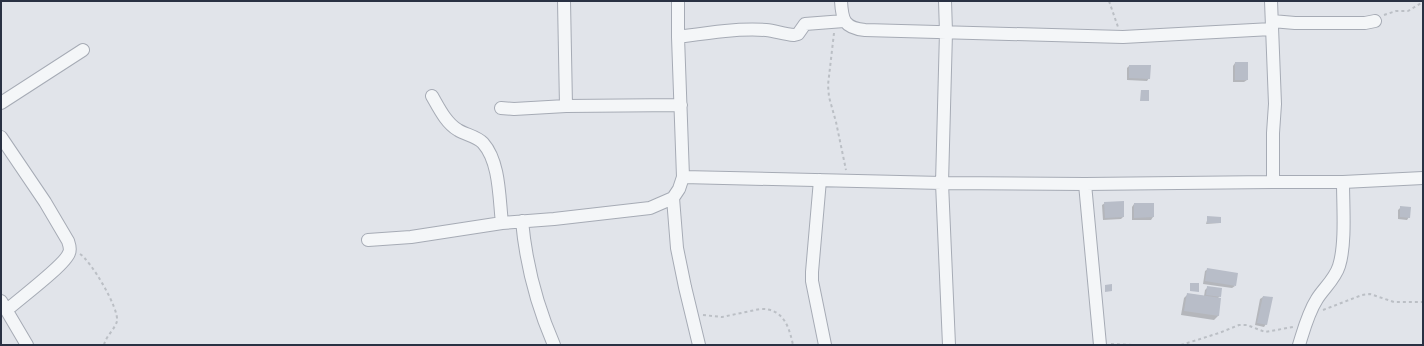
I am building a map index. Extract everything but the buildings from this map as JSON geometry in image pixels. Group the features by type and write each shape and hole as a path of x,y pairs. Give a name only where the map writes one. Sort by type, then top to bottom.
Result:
{"street":[{"path":"564,1 566,106"},
{"path":"368,240 411,237 502,223 554,219 650,208 673,198 679,189 683,177 678,1"},
{"path":"840,22 842,14 841,1"},
{"path":"945,1 946,32 942,183 949,345"},
{"path":"1271,1 1275,104 1273,133 1273,182"},
{"path":"678,37 706,33 758,30 794,35 798,34 805,24 840,22 854,29 1123,37 1295,23 1365,23 1375,21"},
{"path":"1,103 83,50"},
{"path":"432,96 448,122 457,130 475,137 482,142 490,154 497,176 502,223"},
{"path":"501,108 514,109 566,106 681,105"},
{"path":"1,137 45,202 68,240 70,246 69,253 62,263 4,305 27,345"},
{"path":"683,177 942,183 1085,184 1343,182 1423,178"},
{"path":"820,180 812,281 825,345"},
{"path":"1299,345 1307,319 1316,301 1333,278 1339,266 1342,248 1343,182"},
{"path":"1085,184 1100,344"},
{"path":"673,198 677,248 684,287 692,313 699,345"},
{"path":"522,221 528,266 554,345"}],"path":[{"path":"1109,1 1115,21 1123,37"},
{"path":"1375,21 1396,10 1408,11 1423,2"},
{"path":"840,22 828,85 829,97 849,180"},
{"path":"69,253 81,254 93,267 117,314 116,322 103,345"},
{"path":"1181,345 1219,333 1239,324 1247,325 1265,332 1288,329 1351,299 1370,294 1394,302 1423,302"},
{"path":"692,313 722,317 760,309 774,311 781,315 786,322 793,345"},
{"path":"1100,344 1134,345"}]}
